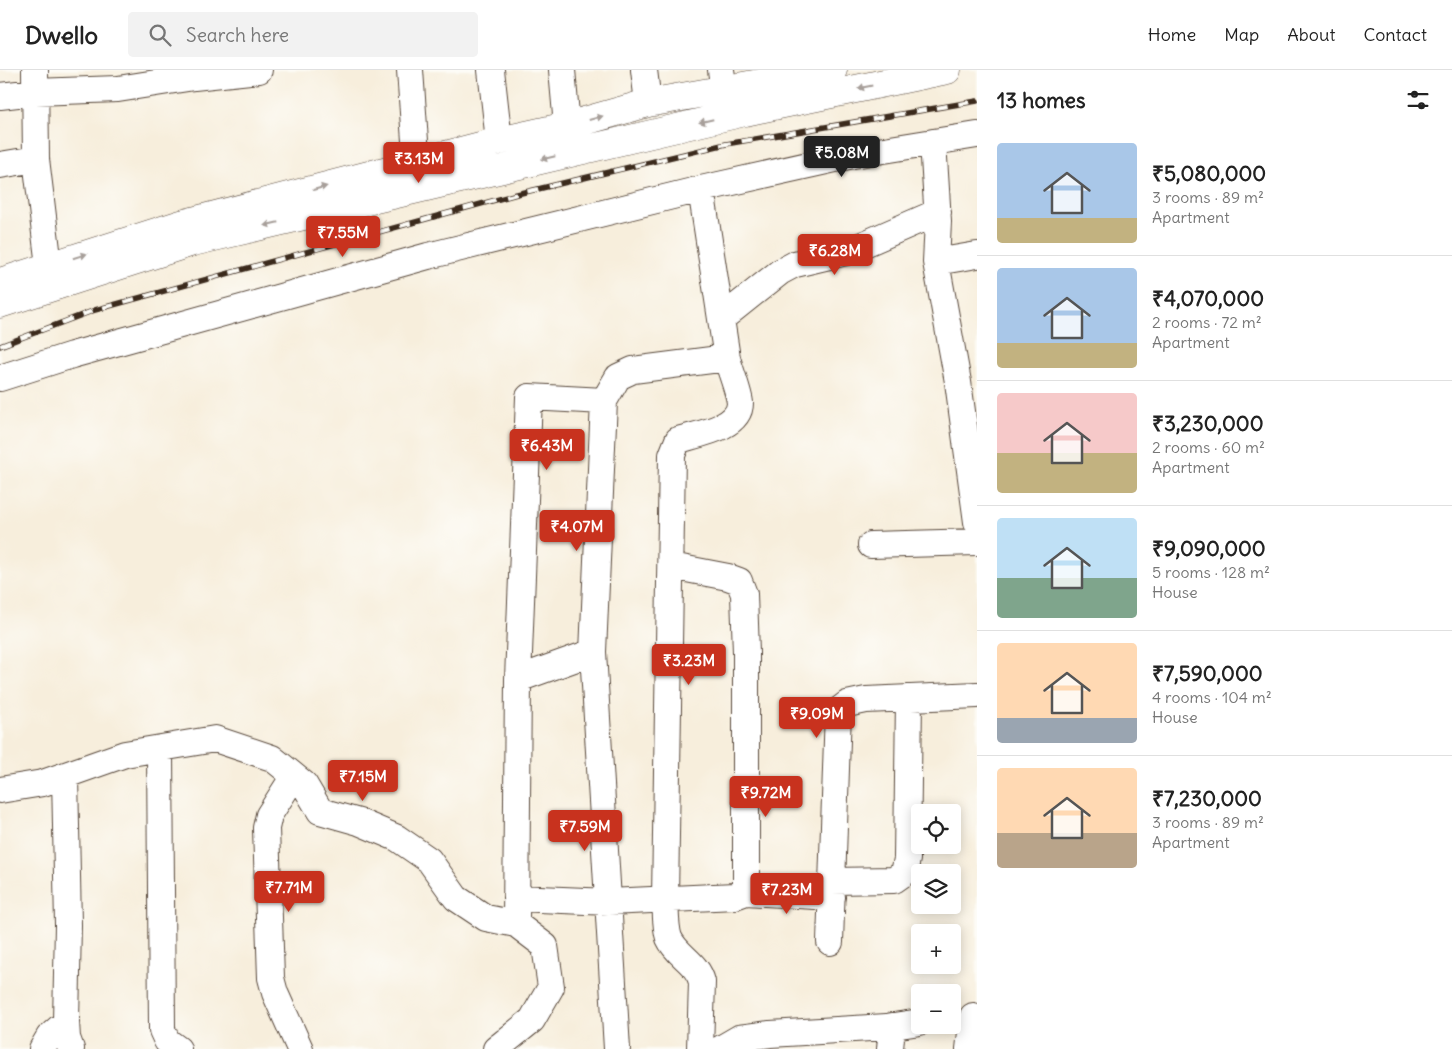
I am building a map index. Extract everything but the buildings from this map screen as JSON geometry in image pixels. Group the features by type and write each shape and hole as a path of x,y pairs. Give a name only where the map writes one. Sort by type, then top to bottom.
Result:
{"street":[{"path":"0,96 35,81 116,80 193,73 259,70"},
{"path":"410,70 414,141"},
{"path":"491,70 499,141"},
{"path":"562,70 567,126"},
{"path":"644,70 648,103"},
{"path":"0,282 181,224 499,141 567,126 722,80 833,70"},
{"path":"0,304 193,242 745,112 947,70"},
{"path":"35,81 36,159 49,266"},
{"path":"0,378 82,353 428,256 701,189 853,155 977,135"},
{"path":"934,142 938,212 936,262 958,382 977,522"},
{"path":"0,165 36,159"},
{"path":"700,1049 702,982 700,972 674,947 668,936 665,898 672,455 678,440 728,424 738,413 740,402 727,358 701,189"},
{"path":"721,319 780,272 795,264 846,252 938,212"},
{"path":"936,262 977,255"},
{"path":"617,1049 593,652 604,401 618,377 633,370 727,358"},
{"path":"516,924 518,679 529,397 604,401"},
{"path":"871,546 977,542"},
{"path":"670,566 728,577 739,581 744,594 746,653 746,892"},
{"path":"518,679 593,652"},
{"path":"830,942 838,711 847,704 866,700 977,695"},
{"path":"516,898 609,902 735,896 746,892 832,889 894,880 904,873 907,860 909,698"},
{"path":"0,790 43,783 125,754 216,739 272,758 304,784 320,811 359,822 397,838 429,860 456,898 486,918 516,924 545,946 551,987 532,1020 496,1049"},
{"path":"160,749 162,1030 168,1041 178,1049"},
{"path":"65,776 68,925 66,1022 67,1038 71,1049"},
{"path":"294,776 269,815 266,828 271,978 275,993 300,1049"},
{"path":"968,1017 969,1049"},
{"path":"42,1049 49,1037 66,1022"},
{"path":"720,1049 738,1038 891,1037 911,1027"}],"railway":[{"path":"0,346 95,310 517,194 726,144 977,101"}]}
